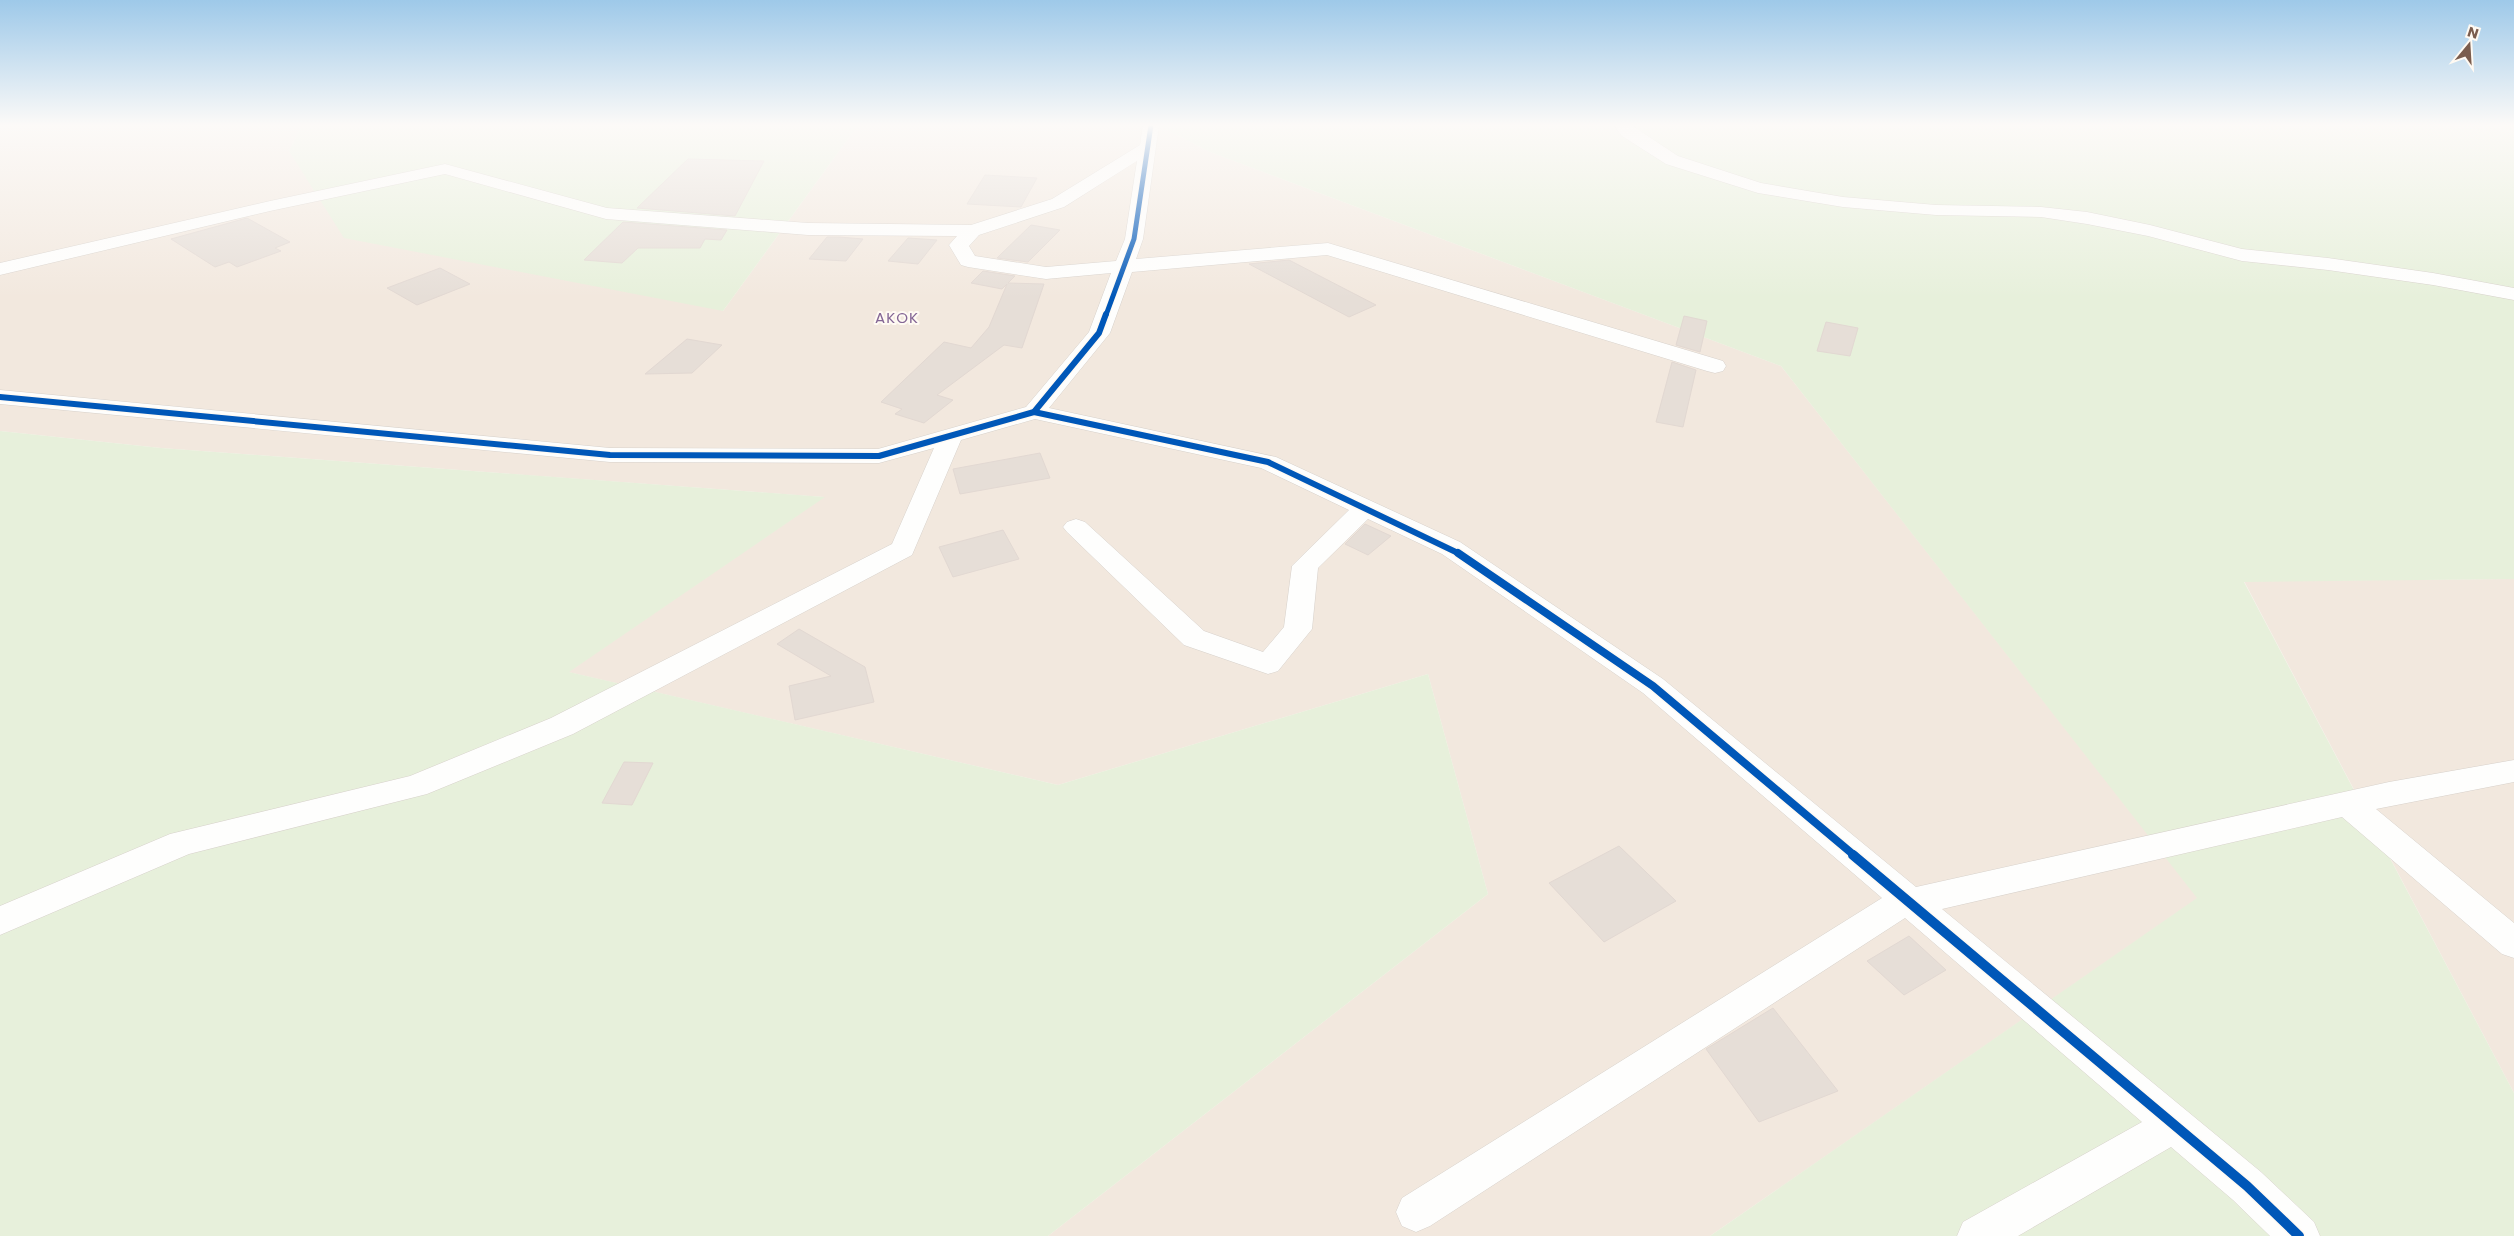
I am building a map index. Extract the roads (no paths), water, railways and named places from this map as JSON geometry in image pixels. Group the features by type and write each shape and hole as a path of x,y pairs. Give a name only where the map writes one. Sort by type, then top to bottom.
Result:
{"street":[{"path":"0,269 270,206 381,183"},
{"path":"496,183 606,213 808,229 972,231 1058,203 1086,183"},
{"path":"1034,412 1099,332 1134,239 1143,183"},
{"path":"1742,183 1758,188 1843,202 1936,210 2041,212 2087,218 2150,231 2242,255 2414,276 2514,294"},
{"path":"972,231 960,245 968,261 1046,273 1328,249 1715,366"},
{"path":"0,396 610,455 879,456 1034,412 1268,462 1451,548 1653,686 2247,1186 2299,1236"},
{"path":"0,921 182,843 416,786 562,726 903,549 951,435"},
{"path":"1076,527 1194,638 1268,664 1298,629 1305,566 1365,508"},
{"path":"1416,1212 1898,905 2349,804 2514,771"},
{"path":"2349,804 2514,944"},
{"path":"1978,1236 2174,1124"}],"district":[{"name":"AKOK","path":"897,317"}]}
